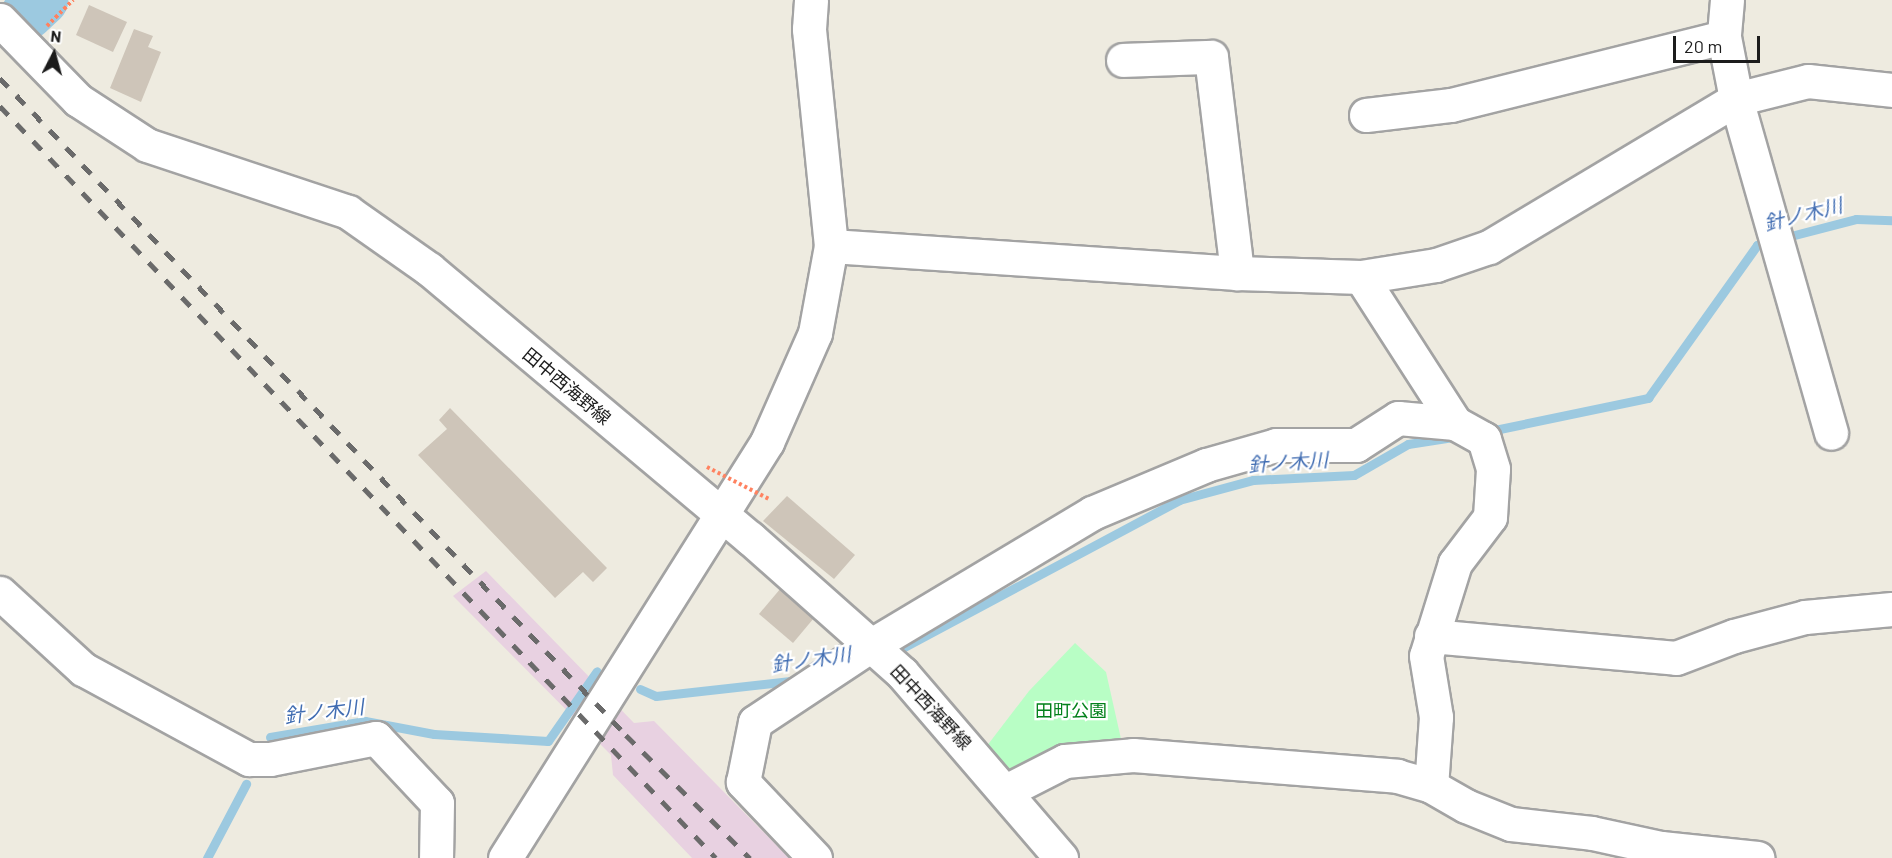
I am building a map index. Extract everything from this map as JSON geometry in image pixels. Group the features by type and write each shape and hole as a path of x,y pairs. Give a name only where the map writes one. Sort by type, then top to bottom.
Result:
{"street":[{"path":"505,858 719,514 767,442 810,344 831,246 809,28 811,0"},
{"path":"1728,0 1724,37 1736,99 1831,433"},
{"name":"田中西海野線","path":"0,20 78,100 147,145 348,212 429,269 719,514 902,673 1006,790 1061,858"},
{"path":"1366,115 1451,105 1724,37"},
{"path":"1123,60 1211,57 1237,273"},
{"path":"831,246 1237,273 1361,277 1437,265 1489,247 1736,99 1808,81 1892,90"},
{"path":"1361,277 1455,423"},
{"path":"815,858 743,782 755,722 870,646 1092,513 1206,465 1276,445 1356,445 1398,418 1455,423 1484,440 1493,469 1490,517 1455,562 1426,656 1436,717 1431,786"},
{"path":"0,593 83,669 249,759 270,759 376,738 437,803 436,858"},
{"path":"1431,636 1676,658 1734,636 1805,617 1892,609"},
{"path":"1006,790 1065,761 1132,755 1397,776 1431,786 1466,806 1510,824 1592,833 1661,848 1757,858"}],"path":[{"path":"707,467 769,499"}],"shaded area":[{"path":"486,571 634,723 654,721 789,858 692,858 613,775 611,755 453,596"}],"green space":[{"name":"田町公園","path":"1075,643 1106,672 1121,739 1107,753 1010,782 983,751 1029,691"}],"building":[{"path":"89,5 127,22 113,52 76,35"},
{"path":"134,29 153,36 148,47 161,52 141,102 110,88"},
{"path":"450,408 607,568 593,582 583,572 555,598 418,455 447,429 439,420"},
{"path":"787,496 855,555 834,579 763,521"},
{"path":"781,588 814,618 793,643 759,614"}],"waterway":[{"path":"27,14 42,0"},
{"name":"針ノ木川","path":"1783,238 1856,219 1892,220"},
{"name":"針ノ木川","path":"1485,432 1648,398 1757,245 1769,241"},
{"name":"針ノ木川","path":"891,654 1179,500 1253,480 1354,475 1408,444 1454,437"},
{"name":"針ノ木川","path":"270,737 365,721 434,734 548,741 597,671"},
{"name":"針ノ木川","path":"640,689 656,696 799,680"},
{"name":"針ノ木川","path":"207,858 246,784"}],"railway":[{"path":"0,78 626,735 750,858"},
{"path":"0,106 716,858"}]}
